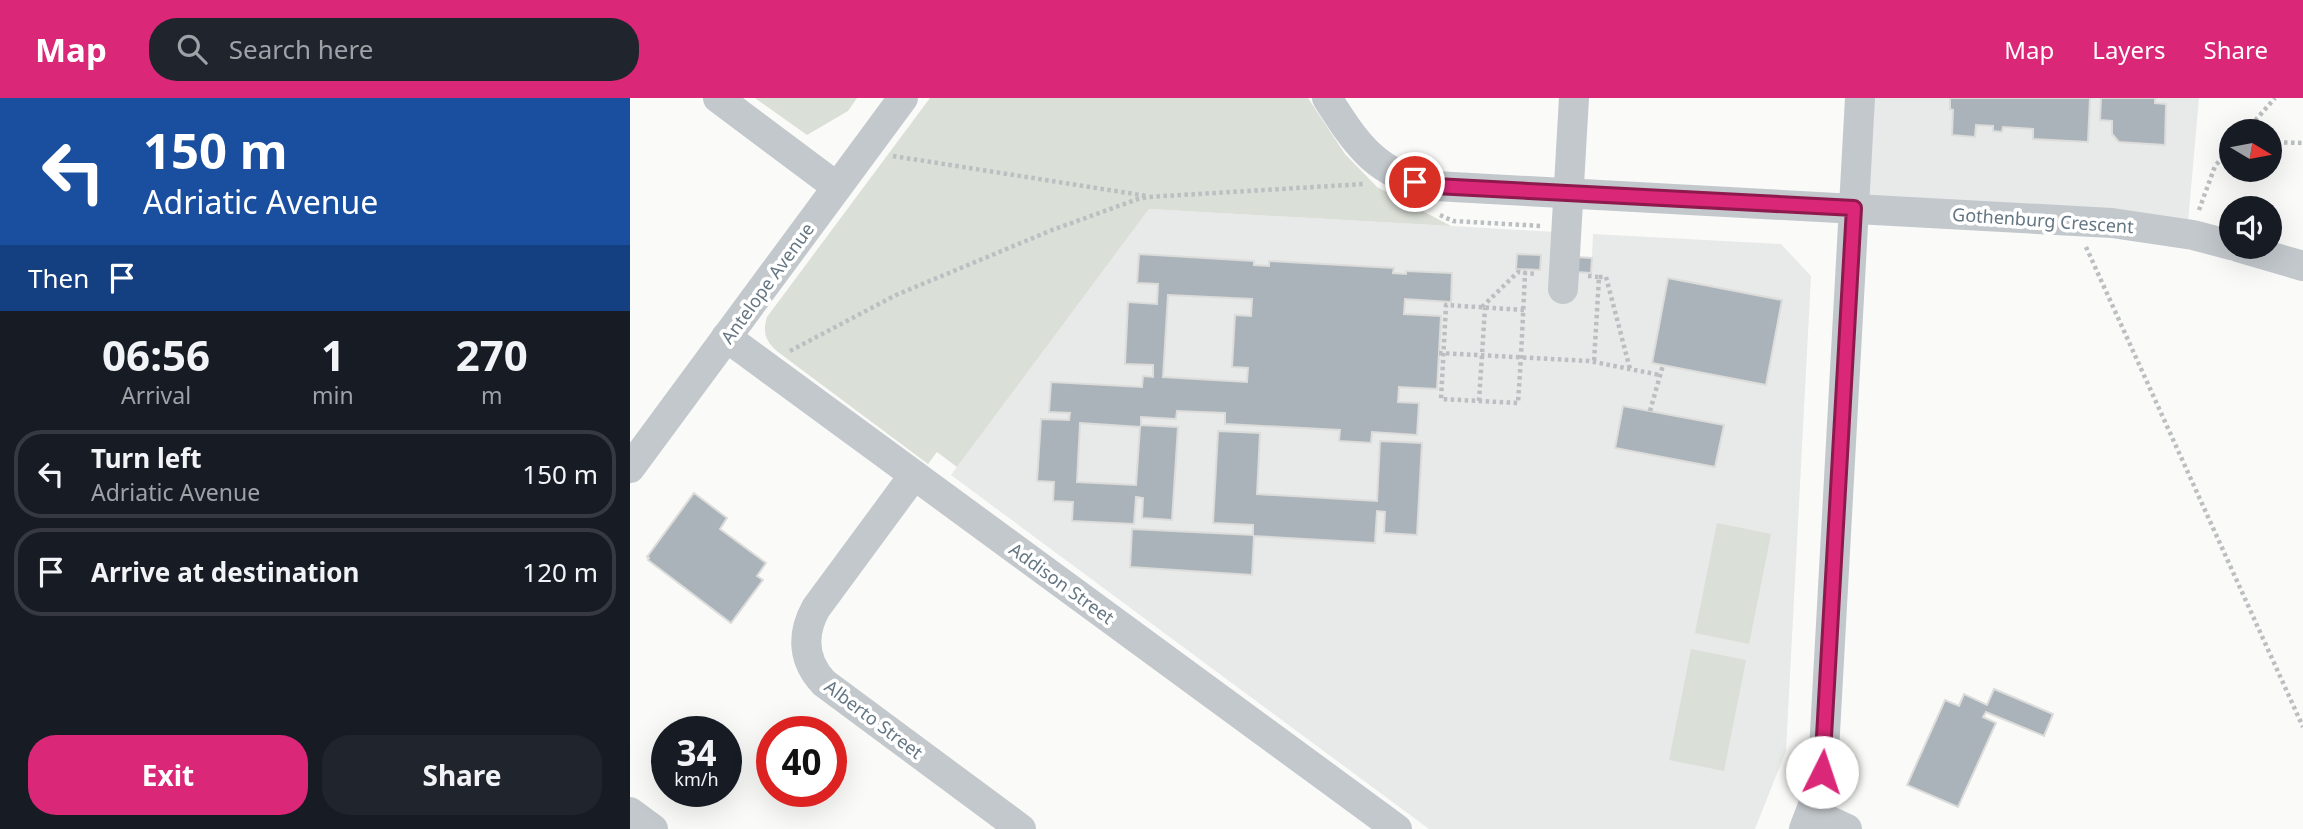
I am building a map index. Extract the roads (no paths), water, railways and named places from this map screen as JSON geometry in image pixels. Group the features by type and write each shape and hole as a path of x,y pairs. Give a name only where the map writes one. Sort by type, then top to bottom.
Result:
{"street":[{"path":"718,98 837,187"},
{"name":"Antelope Avenue","path":"630,468 903,98"},
{"name":"Gothenburg Crescent","path":"1327,98 1359,146 1377,163 1415,182 1435,186 2073,221 2125,225 2193,235 2219,242"},
{"path":"1564,282 1574,98"},
{"path":"1847,829 1808,821 1818,792 1824,751 1860,98"},
{"path":"2279,259 2303,266"},
{"name":"Addison Street","path":"726,337 1397,829"},
{"name":"Alberto Street","path":"914,475 816,608 807,629 806,652 816,674 824,683 1021,829"},
{"path":"630,811 653,829"}]}
